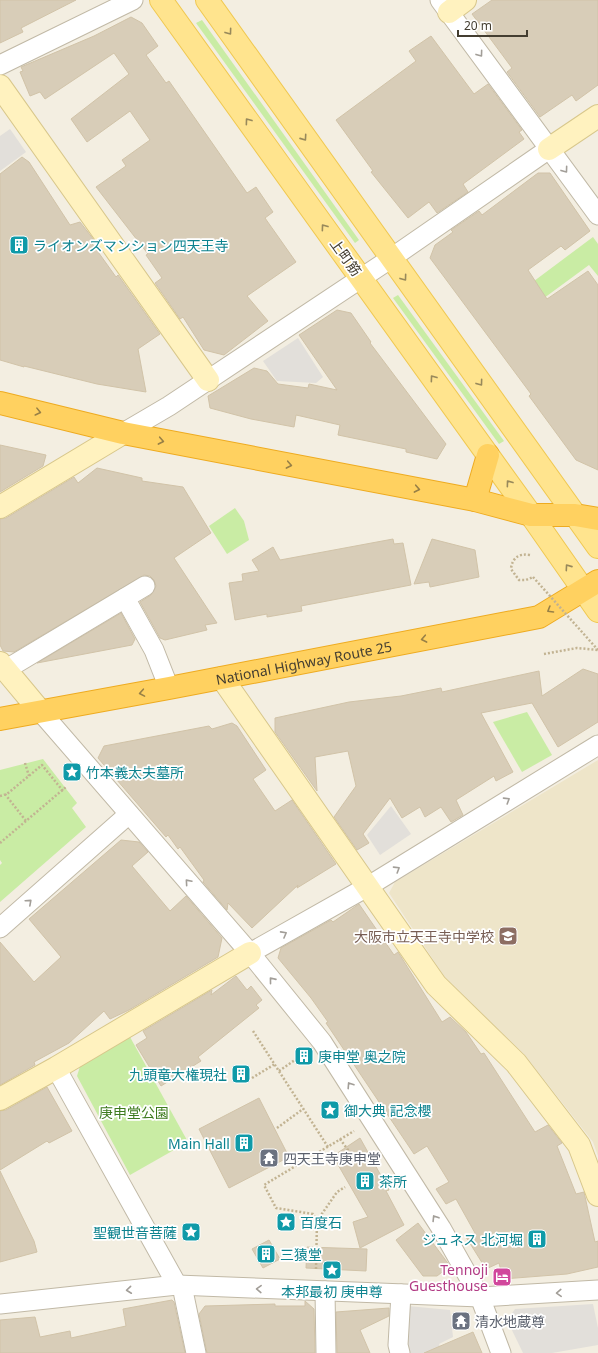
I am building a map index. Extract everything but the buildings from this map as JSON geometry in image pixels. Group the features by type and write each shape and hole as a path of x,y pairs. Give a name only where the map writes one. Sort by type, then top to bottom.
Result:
{"highway":[{"path":"0,403 123,433 475,500 531,515 575,515 598,520"},
{"path":"475,500 488,455"},
{"name":"National Highway Route 25","path":"0,718 169,688 539,617 591,586"}],"main road":[{"name":"上町筋","path":"161,0 531,515 591,586 598,611"},
{"path":"207,0 390,259 598,547"}],"street":[{"path":"0,65 134,0"},
{"path":"451,4 549,149 598,215"},
{"path":"0,86 208,380"},
{"path":"0,507 208,380 390,259 598,116"},
{"path":"145,586 3,667 128,814 250,953 322,1042 441,1228 480,1297 501,1353"},
{"path":"125,598 154,650 169,688"},
{"path":"222,678 436,985 516,1063 579,1145 598,1195"},
{"path":"0,1099 56,1068 250,953 367,887 598,745"},
{"path":"0,928 128,814"},
{"path":"56,1068 179,1285 196,1353"},
{"path":"0,1304 179,1285 480,1297 598,1290"},
{"path":"325,1291 326,1353"},
{"path":"400,1353 398,1345 401,1294"}],"path":[{"path":"530,555 524,554 517,556 512,562 511,569 519,580 526,580 533,577 598,650"},
{"path":"544,654 577,648 598,650"},
{"path":"25,763 29,776"},
{"path":"0,796 5,794 42,765 63,791"},
{"path":"0,843 66,787"},
{"path":"5,794 26,821"},
{"path":"253,1031 328,1147"},
{"path":"279,1071 322,1042"},
{"path":"252,1078 275,1064"},
{"path":"277,1128 303,1109"},
{"path":"316,1273 316,1221 312,1214 276,1208 264,1186 373,1120"},
{"path":"340,1139 356,1161"},
{"path":"316,1221 337,1192 345,1188"}],"shaded area":[{"path":"10,129 26,152 0,171 0,136"},
{"path":"298,338 323,377 316,383 277,381 263,361"},
{"name":"大阪市立天王寺中学校","path":"598,760 598,1156 593,1142 524,1054 446,979 389,893 395,882"},
{"path":"391,806 411,834 380,855 367,835"},
{"path":"593,1304 598,1328 598,1345 552,1353 523,1353 507,1320 515,1309"},
{"path":"408,1306 450,1310 453,1337 439,1344 442,1353 405,1353"}],"green space":[{"path":"202,20 359,240 355,243 196,23"},
{"path":"593,237 598,244 598,276 589,265 525,312 514,296"},
{"path":"398,295 504,441 499,444 393,298"},
{"path":"235,508 244,521 249,540 227,554 209,526"},
{"path":"527,712 552,755 522,772 493,722"},
{"path":"43,759 77,803 72,808 86,827 0,902 0,865 2,863 0,860 0,770"},
{"name":"庚申堂公園","path":"130,1037 188,1142 130,1175 77,1076 81,1063"}],"place":[{"name":"ライオンズマンション四天王寺","path":"19,245"},
{"name":"竹本義太夫墓所","path":"72,772"},
{"name":"大阪市立天王寺中学校","path":"508,936"},
{"name":"庚申堂 奥之院","path":"304,1056"},
{"name":"九頭竜大権現社","path":"241,1074"},
{"name":"御大典 記念櫻","path":"330,1110"},
{"name":"Main Hall","path":"244,1143"},
{"name":"四天王寺庚申堂","path":"269,1158"},
{"name":"茶所","path":"365,1181"},
{"name":"百度石","path":"286,1222"},
{"name":"聖観世音菩薩","path":"191,1232"},
{"name":"ジュネス 北河堀","path":"537,1239"},
{"name":"三猿堂","path":"266,1254"},
{"name":"本邦最初 庚申尊","path":"332,1270"},
{"name":"Tennoji Guesthouse","path":"502,1277"},
{"name":"清水地蔵尊","path":"461,1321"}]}
